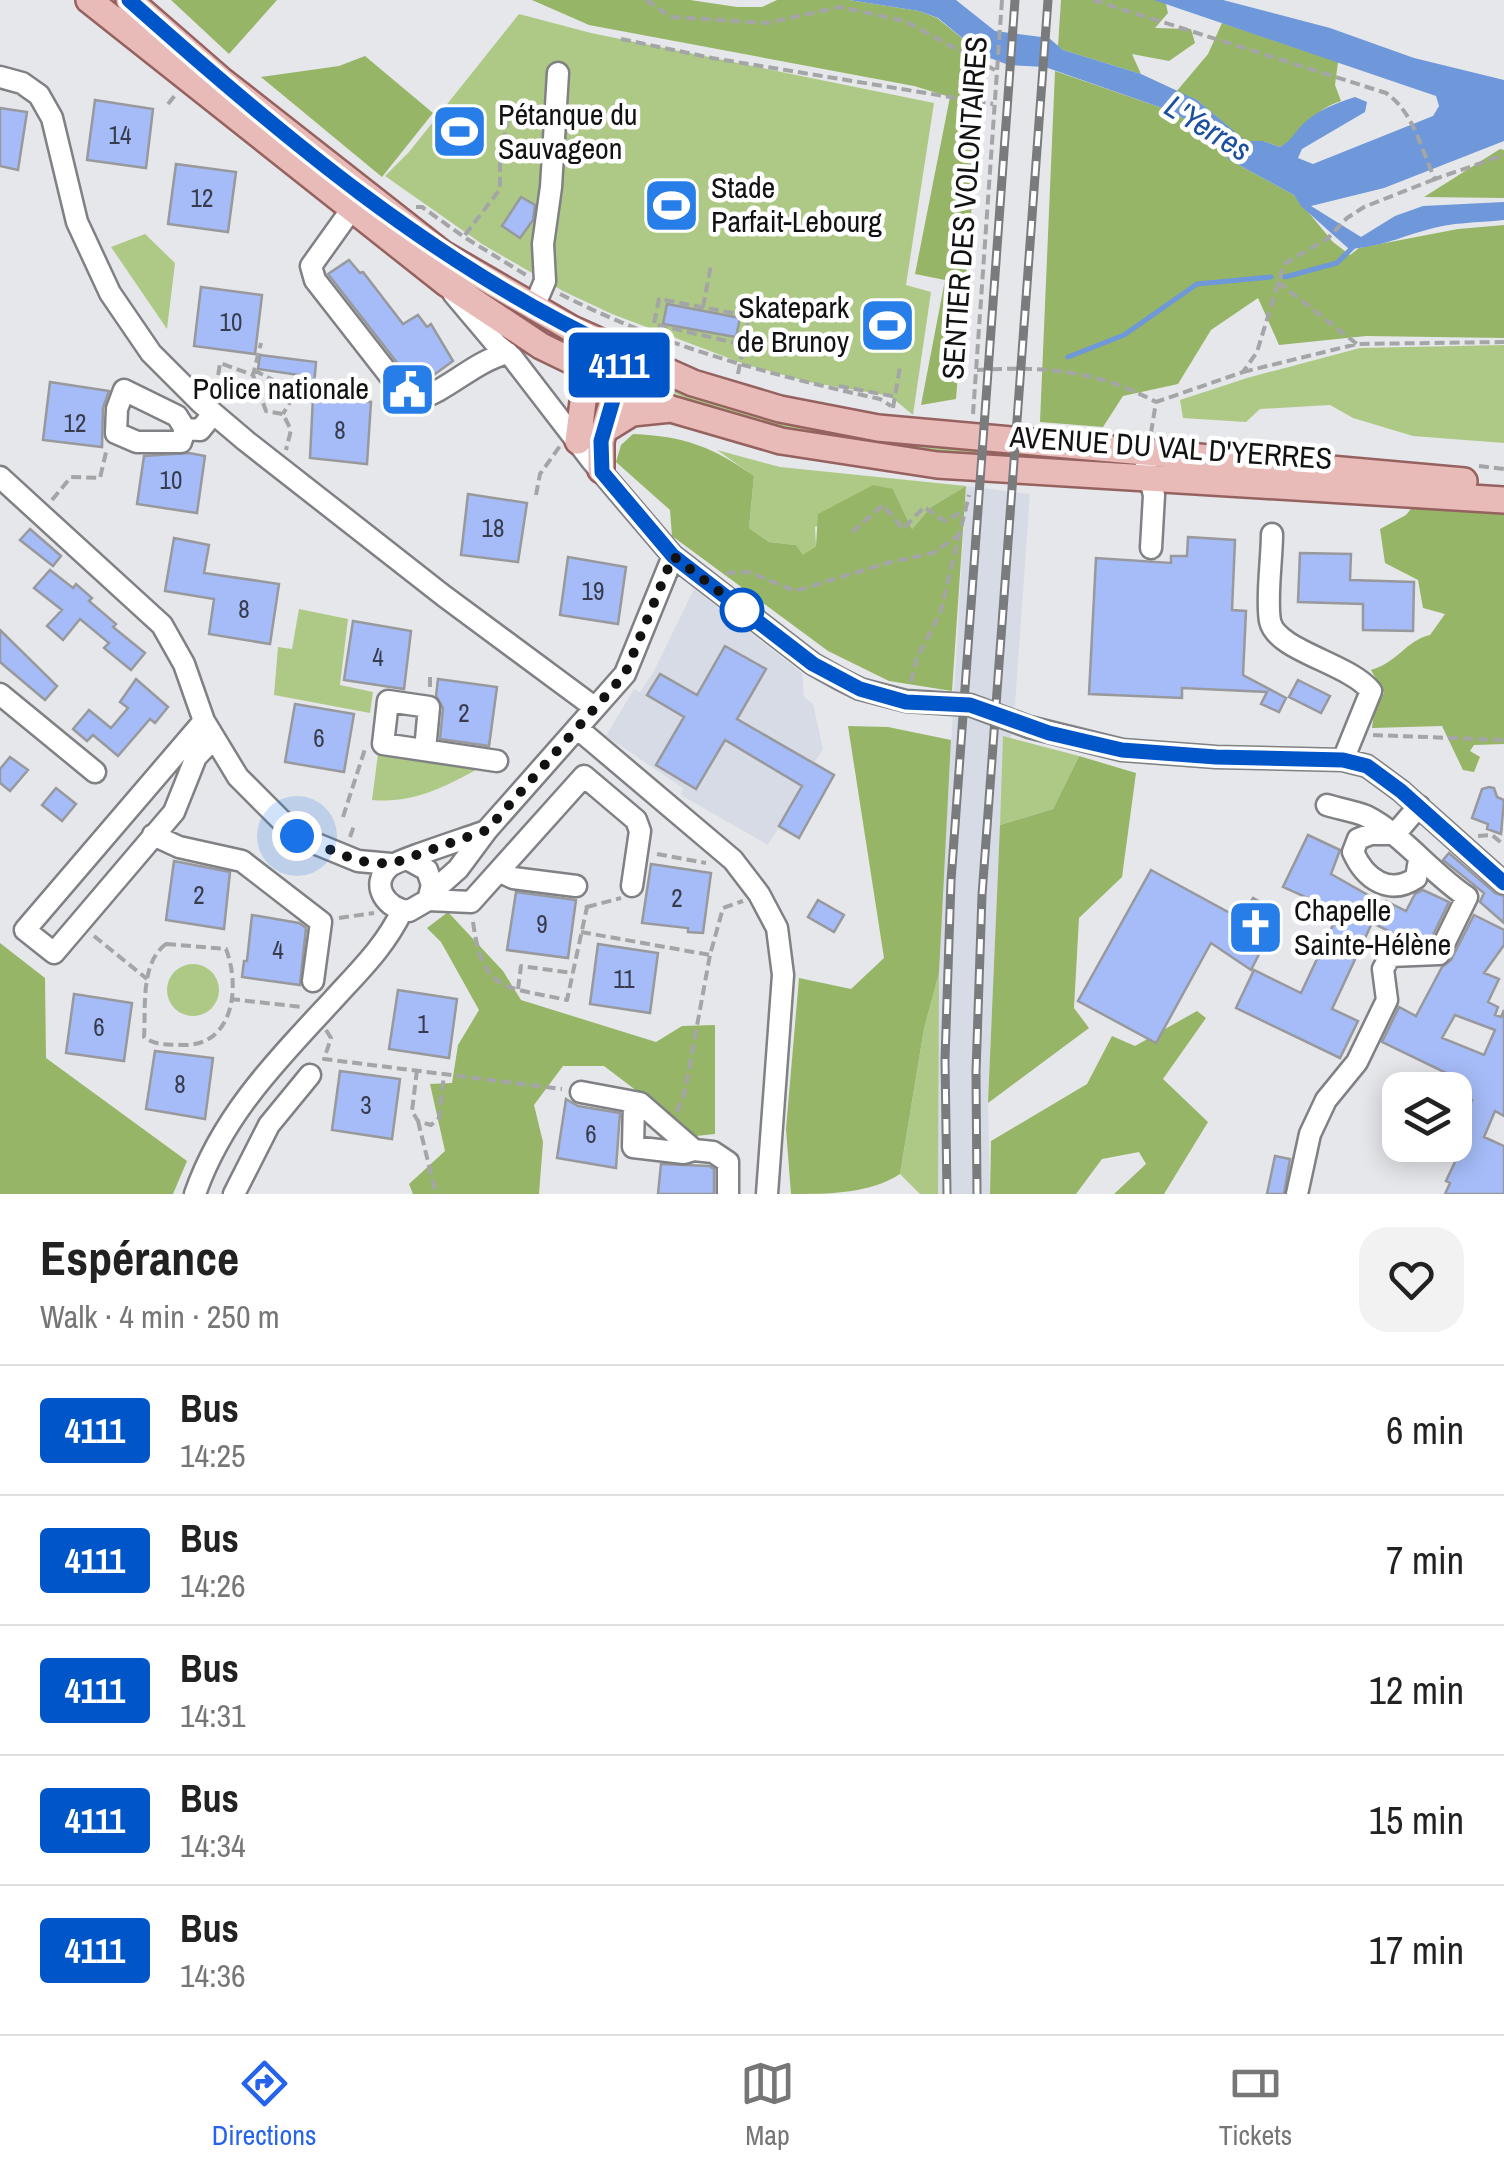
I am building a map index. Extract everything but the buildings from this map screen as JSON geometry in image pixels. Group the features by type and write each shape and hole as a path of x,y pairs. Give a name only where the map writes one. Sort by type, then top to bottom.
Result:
{"main road":[{"name":"AVENUE DU VAL D'YERRES","path":"90,0 446,283 542,346 671,409 743,432 937,466 1504,500"},
{"name":"AVENUE DU VAL D'YERRES","path":"129,0 220,80 448,258 534,309 616,349 737,398 1504,486"},
{"path":"567,447 591,370 616,349"},
{"path":"601,470 603,431 618,383 616,349"},
{"path":"603,431 632,413 671,409"}],"street":[{"path":"534,309 544,285 542,244 552,187 558,73"},
{"path":"0,78 22,82 39,95 52,118 77,222 110,293 152,353 213,414 281,469 594,707"},
{"path":"351,210 311,266 316,280 404,394 414,400 434,395 475,364 508,352"},
{"path":"446,283 463,308 508,352 567,447 601,470 673,556 813,664 860,689 906,702 970,705 1069,739 1135,752 1343,760 1367,766 1419,806 1504,883"},
{"path":"185,428 200,430 213,414"},
{"path":"1145,444 1154,494 1151,548"},
{"path":"0,477 162,625 184,664 209,730 238,777 297,836 358,861 399,862 428,870 430,896"},
{"path":"1272,534 1270,622 1279,638 1360,677 1371,690 1343,760"},
{"path":"358,861 387,902 402,911 416,909 458,869 487,830 625,674 673,556"},
{"path":"0,694 95,772"},
{"path":"425,750 430,707 388,701 383,744 497,761"},
{"path":"577,728 724,851 760,894 777,928 783,975 767,1194"},
{"path":"209,730 182,797 54,953 25,930 209,730"},
{"path":"430,896 471,902 584,776 636,820 640,831 632,886"},
{"path":"636,820 658,794"},
{"path":"1296,1194 1310,1134 1326,1100 1357,1062 1387,1000 1383,969 1390,956 1439,954 1466,897 1419,860 1395,834 1363,815 1326,806"},
{"path":"1419,806 1395,834 1371,834 1358,839 1353,852 1362,872 1382,884 1404,886 1416,878 1419,860"},
{"path":"380,887 382,878 399,862 487,830"},
{"path":"153,835 179,847 242,862 321,922 314,981"},
{"path":"500,872 513,878 576,886"},
{"path":"195,1194 204,1167 234,1113 388,941 402,911"},
{"path":"234,1194 269,1125 310,1075"},
{"path":"581,1092 640,1104 694,1150"},
{"path":"634,1102 633,1147 712,1152 728,1162 728,1194"}],"path":[{"path":"646,0 671,17 766,23 840,7 905,21 995,70"},
{"name":"SENTIER DES VOLONTAIRES","path":"972,419 1002,0"},
{"path":"1093,0 1386,93 1399,101 1411,122 1435,179"},
{"path":"621,39 712,58 993,104"},
{"path":"466,234 500,189 500,160 509,112"},
{"path":"1242,372 1257,352 1284,264 1332,235 1364,207 1504,155"},
{"path":"411,207 422,207 464,238 544,285 616,320 741,366 880,399 886,418"},
{"path":"703,307 711,265"},
{"path":"1277,282 1357,344"},
{"path":"738,374 741,366 749,316 659,299 654,324 744,345"},
{"path":"977,370 1033,366 1108,380 1156,402 1242,372 1357,344 1504,342"},
{"path":"260,343 253,372 266,411 283,414"},
{"path":"213,414 220,363 284,386 291,400 283,414"},
{"path":"886,418 897,398 900,367"},
{"path":"839,386 897,398"},
{"path":"1145,444 1156,402"},
{"path":"281,469 291,430 283,414"},
{"path":"39,515 70,476 100,478 108,444"},
{"path":"536,494 540,474 567,447"},
{"path":"906,702 917,658 940,614 969,496 973,499 973,485"},
{"path":"852,532 883,505 903,528 924,507 945,521 967,509"},
{"path":"708,583 716,573 749,572 795,592 933,553 960,534"},
{"path":"1353,734 1504,740"},
{"path":"343,817 366,748 383,744"},
{"path":"637,851 709,863 724,851"},
{"path":"471,902 484,970 502,986 567,1000 587,907 576,886"},
{"path":"587,907 625,897 632,886"},
{"path":"670,1130 685,1091 710,955 723,908 760,894"},
{"path":"321,922 369,912"},
{"path":"79,923 147,979"},
{"path":"581,932 710,955"},
{"path":"166,944 226,949 231,963 230,999 226,1024 214,1038 198,1046 153,1044 144,1037 147,979 154,953 166,944"},
{"path":"518,989 521,966 572,973"},
{"path":"230,999 303,1008 318,1016 331,1038 324,1059 581,1092"},
{"path":"417,1070 412,1111 436,1194"},
{"path":"418,1121 431,1125 439,1118 444,1073"}],"shaded area":[{"path":"966,486 1030,494 1015,704 1000,825 988,1103 990,1194 925,1194"},
{"path":"694,589 802,673 804,697 813,704 823,749 815,762 835,774 799,839 778,829 768,845 681,795 683,788 606,736 634,689 640,692 653,673"}],"green space":[{"path":"171,0 277,0 229,54"},
{"path":"532,0 690,0 762,7 777,0 849,0 919,11 937,18 984,56 956,399 921,405 945,280 915,274 950,97 914,86 589,25"},
{"path":"1061,0 1165,0 1168,13 1155,28 1191,29 1195,43 1169,61 1132,54 1141,74 1063,50 1058,46"},
{"name":"Stade Parfait-Lebourg","path":"519,14 591,33 934,103 906,285 931,292 913,415 890,396 809,382 747,365 612,314 482,244 385,176 409,152"},
{"path":"1222,23 1338,62 1335,85 1341,101 1314,117 1280,147 1263,141 1245,141 1197,100 1176,92 1208,54"},
{"path":"365,56 433,113 382,177 261,77 339,66"},
{"path":"1055,71 1189,121 1228,159 1294,195 1333,242 1350,255 1359,248 1458,229 1504,225 1504,338 1366,336 1279,345 1258,298 1211,330 1178,384 1123,396 1103,427 1040,422"},
{"path":"1504,150 1504,198 1424,197"},
{"path":"145,234 175,263 167,329 111,247"},
{"path":"1504,345 1504,443 1413,436 1353,418 1330,405 1260,409 1246,422 1183,418 1180,400 1360,348"},
{"path":"638,375 746,414 801,424 978,443 977,461 799,434 721,412 636,378"},
{"path":"633,434 697,445 754,476 749,528 769,542 796,545 803,555 816,546 818,514 873,485 893,489 912,529 931,507 966,486 952,691 889,681 828,651 672,536 670,510 616,462 621,445"},
{"path":"717,450 780,467 966,486 931,507 912,529 893,489 815,527 816,546 803,556 796,545 769,542 749,528 754,476"},
{"path":"1415,504 1504,509 1504,744 1474,745 1470,751 1480,757 1474,772 1463,770 1442,726 1372,728 1375,705 1384,693 1371,670 1430,635 1445,614 1423,608 1418,580 1385,563 1380,529 1406,515"},
{"path":"299,609 348,619 340,685 373,692 370,713 274,695 278,647 292,649"},
{"path":"848,726 888,727 951,740 939,973 924,1029 900,1174 862,1189 791,1194 786,1129 799,978 851,989 884,958"},
{"path":"1003,736 1079,756 1053,809 1000,825"},
{"path":"378,754 481,767 416,796 372,800"},
{"path":"1079,756 1136,773 1122,877 1079,918 1074,1008 1089,1028 988,1103 1000,825 1053,809"},
{"path":"448,912 503,971 521,1000 656,1042 682,1026 715,1025 715,1134 696,1136 604,1066 563,1066 534,1105 543,1142 539,1194 413,1194 409,1184 445,1151 430,1084 452,1083 458,1045 479,1010 441,942 427,928"},
{"path":"0,943 45,978 46,1058 187,1161 173,1194 0,1194"},
{"path":"193,964 211,972 219,990 211,1008 193,1016 175,1008 167,990 175,972"},
{"path":"939,973 938,1194 920,1194 900,1174 924,1029"},
{"path":"1197,1011 1206,1018 1163,1079 1208,1122 1164,1194 1114,1194 1146,1164 1139,1152 1102,1159 1076,1194 990,1194 991,1141 1087,1084 1112,1036 1135,1046"}],"water":[{"name":"L'Yerres","path":"849,0 956,0 995,31 1049,38 1063,50 1141,74 1197,100 1246,141 1280,147 1309,119 1334,104 1355,97 1367,102 1365,112 1302,149 1298,158 1313,164 1433,116 1439,106 1436,96 1154,0 1223,0 1330,28 1414,58 1504,80 1504,141 1384,188 1311,206 1361,237 1395,216 1423,206 1504,202 1504,220 1445,225 1349,249 1294,195 1228,159 1189,121 1165,109 1045,67 1009,65 984,56 938,18 919,11"}],"waterway":[{"path":"1285,277 1337,263 1353,247"},
{"path":"1068,357 1124,335 1197,284 1271,277"}],"railway":[{"path":"947,1194 945,1059 951,881 1015,0"},
{"path":"977,1194 976,1072 982,895 1048,0"}],"bus line":[{"name":"4111","path":"129,0 220,80 443,254 534,309 616,349 618,383 601,441 602,472 673,556 813,664 860,689 906,702 970,705 1069,739 1122,750 1343,760 1367,766 1401,791 1504,883"}],"place":[{"name":"Pétanque du Sauvageon","path":"459,132"},
{"name":"Stade Parfait-Lebourg","path":"672,205"},
{"name":"Skatepark de Brunoy","path":"888,325"},
{"name":"Police nationale","path":"408,389"},
{"name":"Chapelle Sainte-Hélène","path":"1255,928"}],"route":[{"path":"297,836 358,861 391,864 487,830 625,674 673,556 751,616 742,610"}]}
